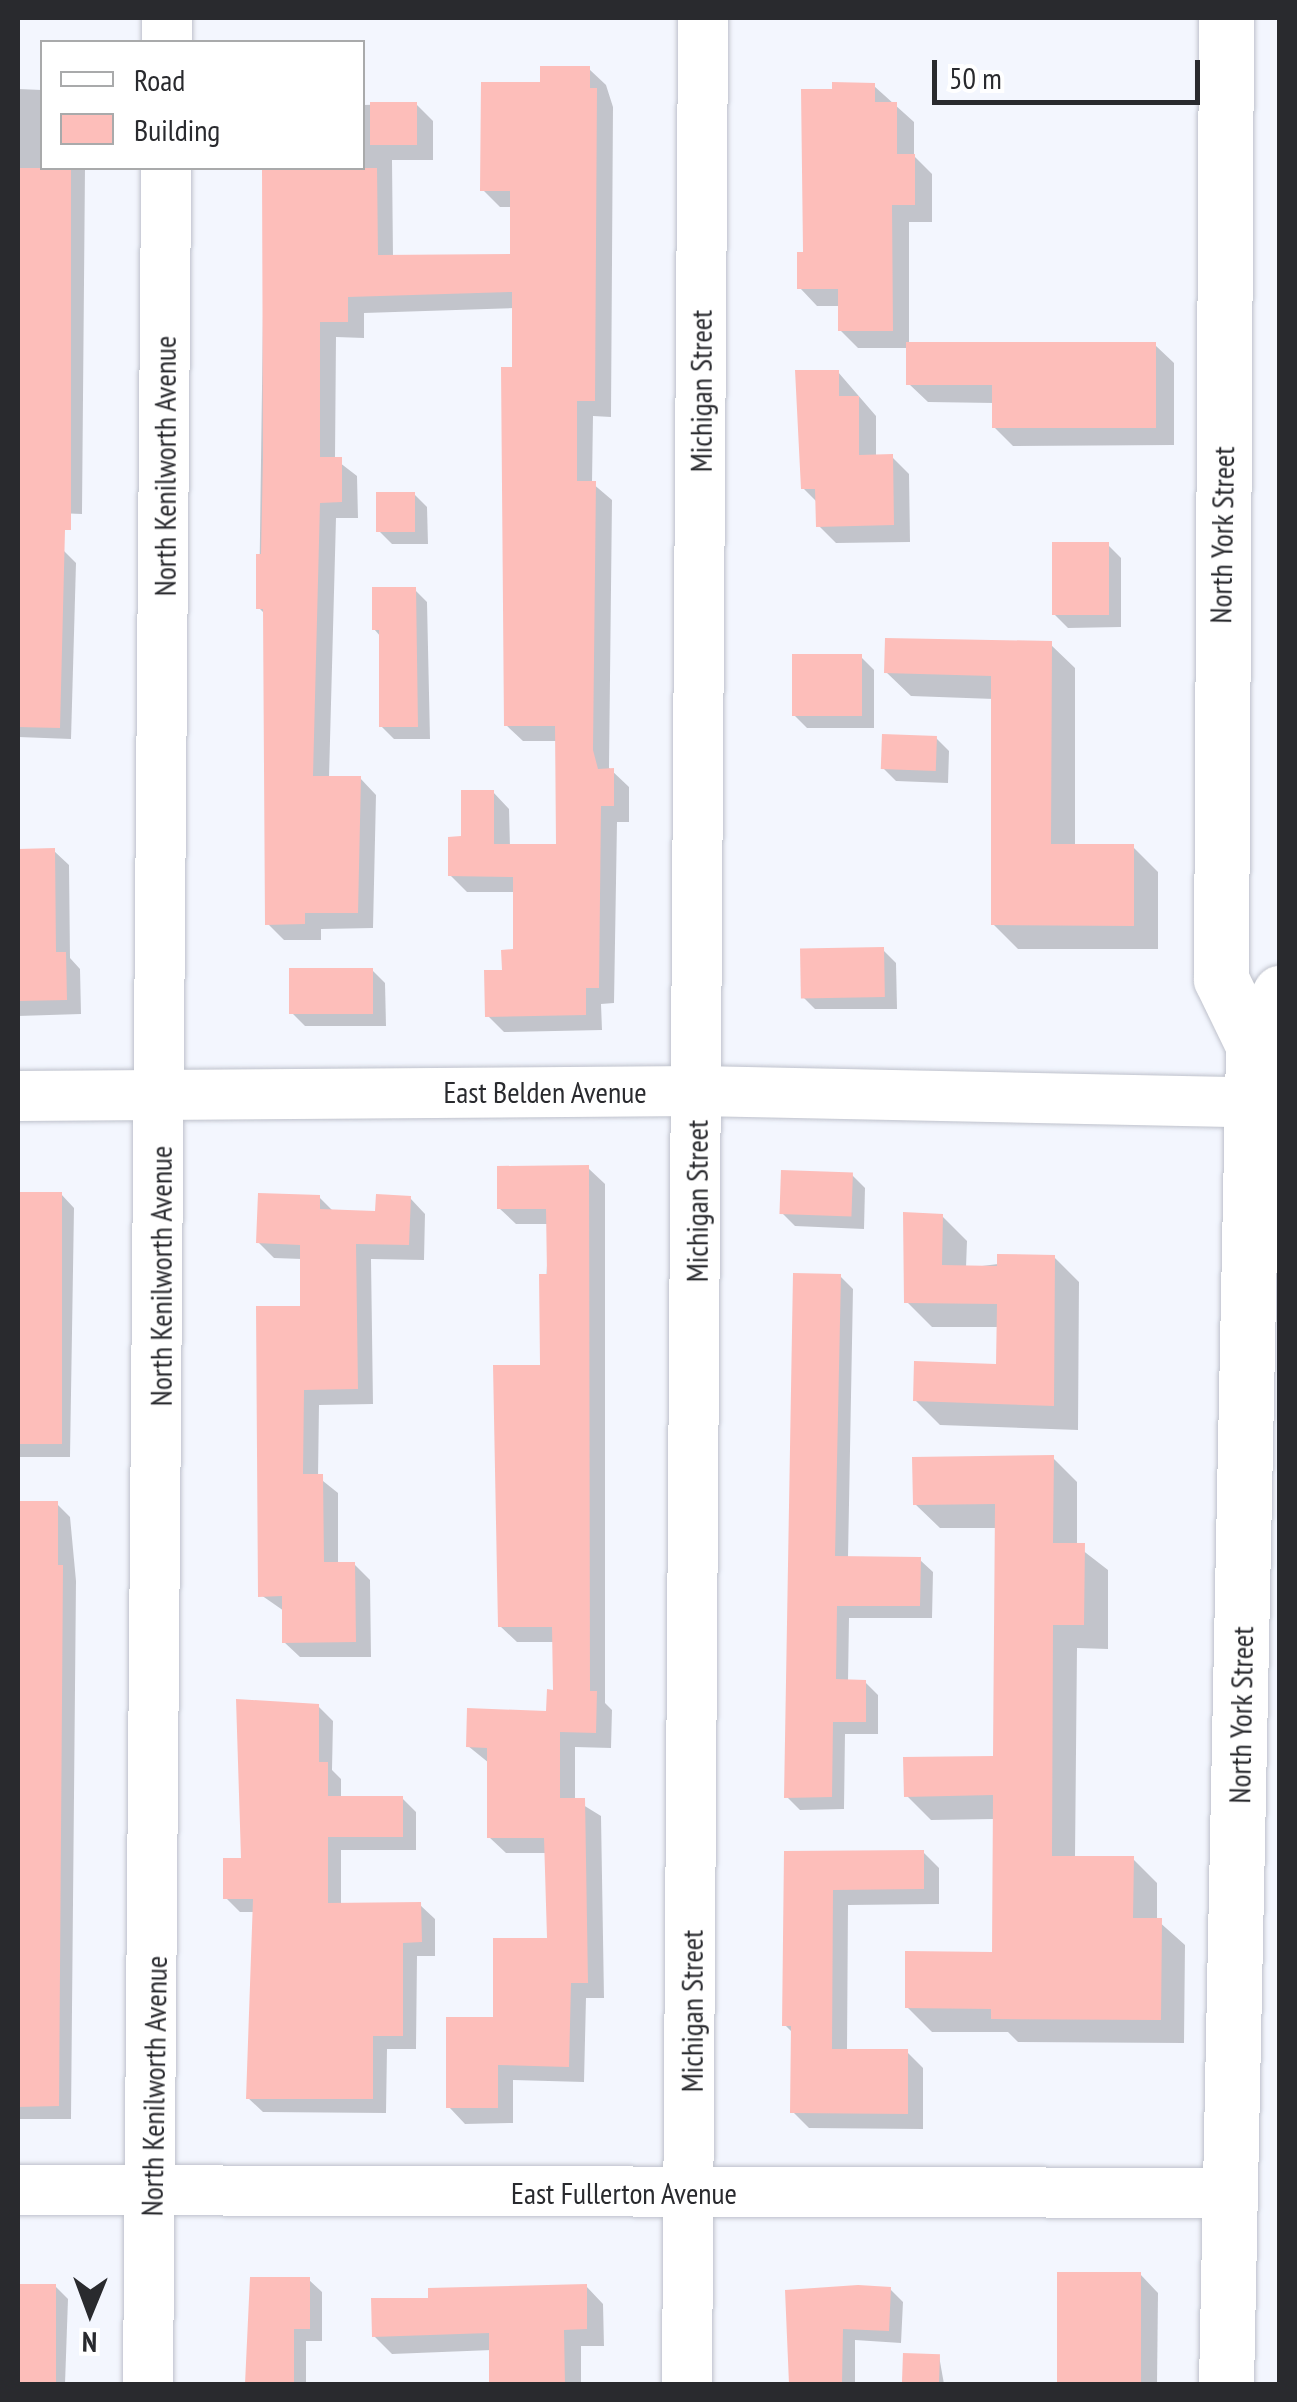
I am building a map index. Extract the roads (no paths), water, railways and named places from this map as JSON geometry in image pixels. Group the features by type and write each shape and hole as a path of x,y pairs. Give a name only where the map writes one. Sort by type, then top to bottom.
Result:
{"main road":[{"name":"North York Street","path":"1226,18 1221,980 1253,1045 1266,1103 1226,2384"},
{"name":"North York Street","path":"1253,1045 1280,993"}],"street":[{"name":"Michigan Street","path":"686,2384 691,2194 703,18"},
{"name":"North Kenilworth Avenue","path":"148,2384 154,2190 166,170"},
{"name":"East Belden Avenue","path":"18,1096 698,1092 1266,1103"},
{"name":"East Fullerton Avenue","path":"18,2190 1230,2194"}]}
